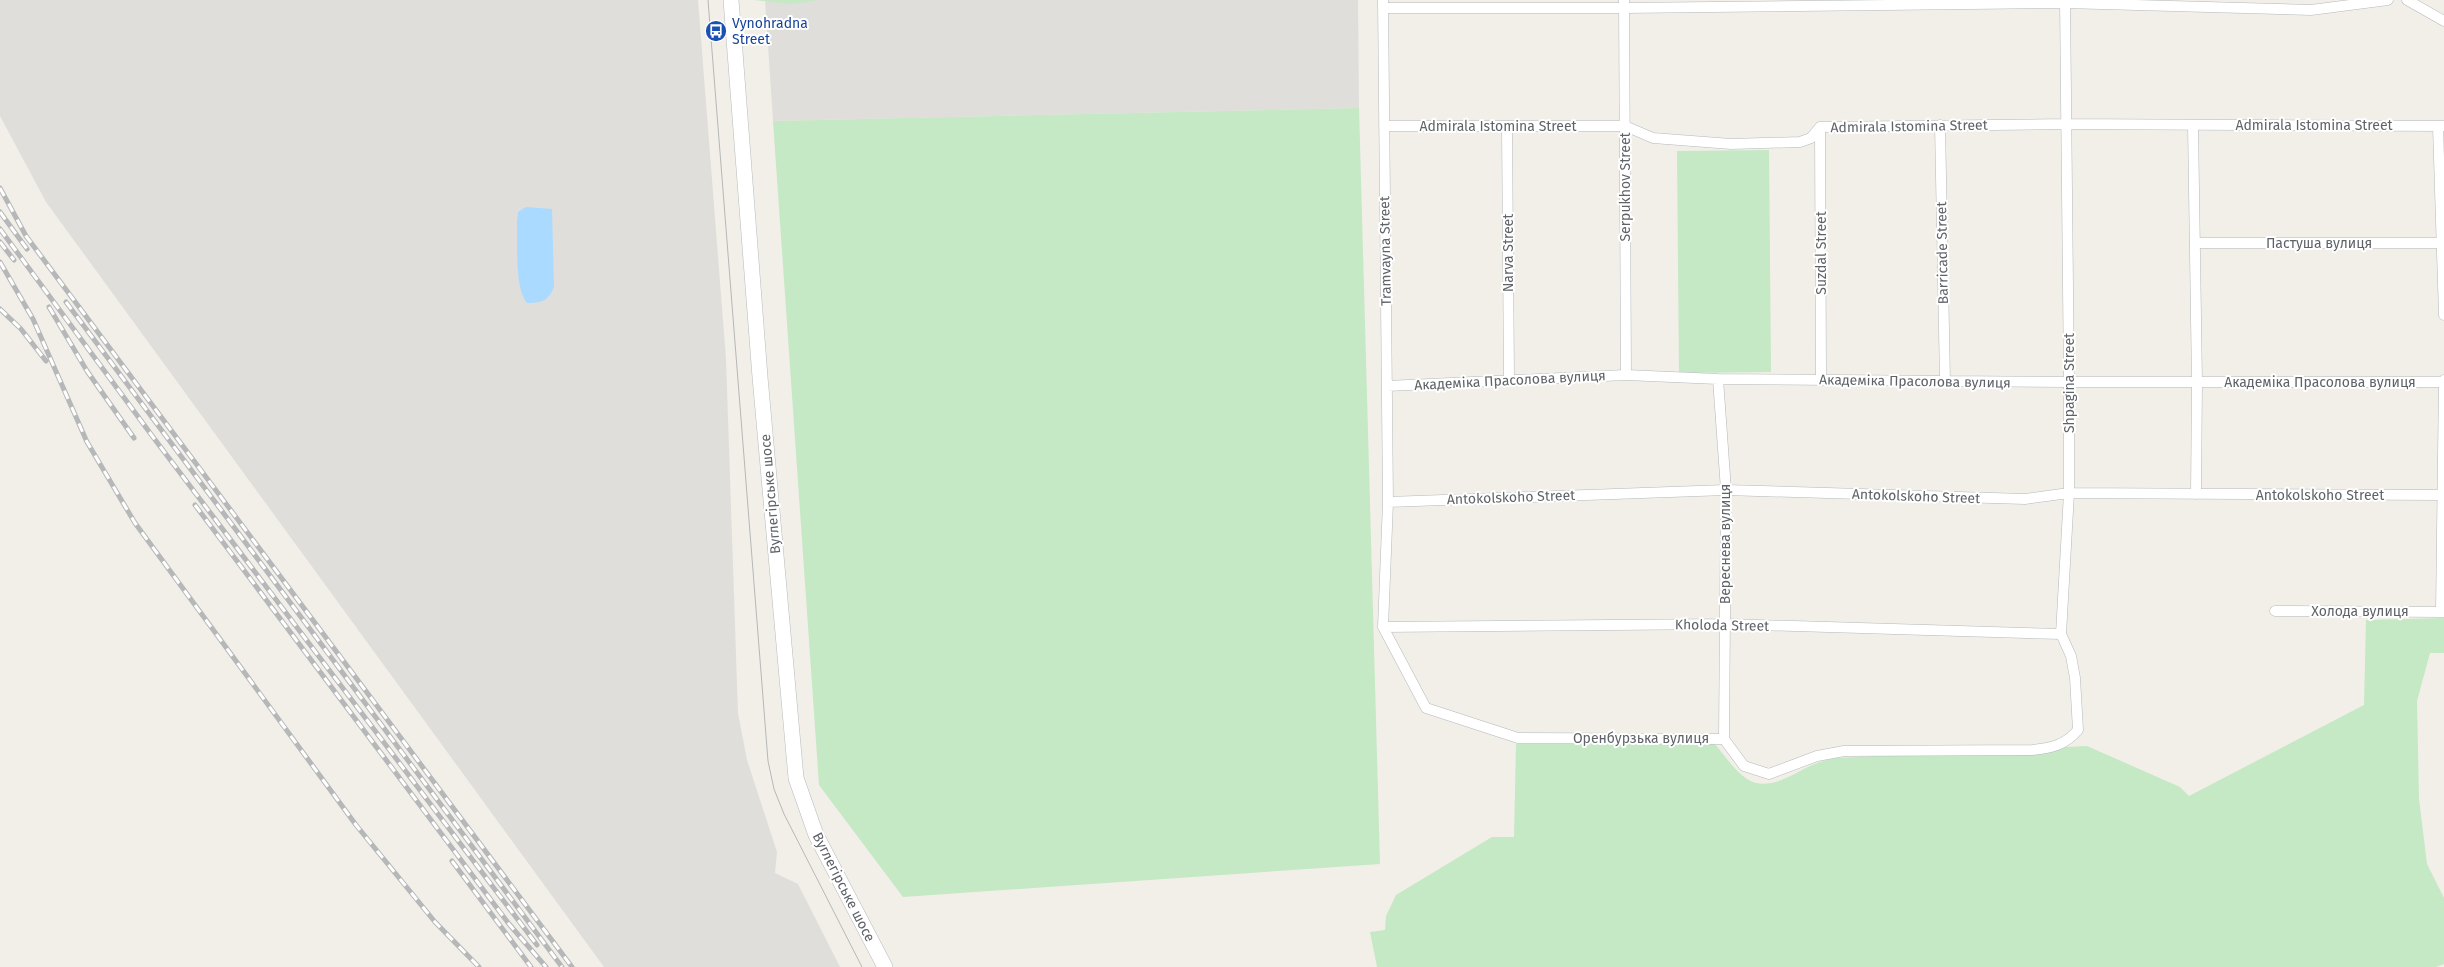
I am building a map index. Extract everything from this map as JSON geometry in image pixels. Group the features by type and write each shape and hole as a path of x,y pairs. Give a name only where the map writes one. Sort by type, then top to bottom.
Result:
{"street":[{"name":"Вуглегірське шосе","path":"731,0 760,386 796,778 816,835 885,967"},
{"path":"1383,4 2065,2 2311,10 2388,0"},
{"path":"2407,0 2444,21"},
{"name":"Shpagina Street","path":"2052,748 2064,743 2078,730 2075,678 2071,656 2061,634 2069,493 2070,382 2065,2"},
{"name":"Tramvayna Street","path":"1383,4 1388,502 1383,627"},
{"name":"Serpukhov Street","path":"1624,4 1626,375"},
{"name":"Admirala Istomina Street","path":"1384,126 1625,126 1653,138 1731,144 1800,142 1811,138 1820,127 2067,124 2441,126"},
{"name":"Barricade Street","path":"1940,125 1945,381"},
{"path":"2193,125 2197,382 2196,494"},
{"path":"2441,126 2444,316"},
{"name":"Narva Street","path":"1507,127 1509,379"},
{"name":"Suzdal Street","path":"1820,127 1821,380"},
{"name":"Пастуша вулиця","path":"2195,243 2443,243"},
{"name":"Академіка Прасолова вулиця","path":"1386,386 1626,375 1718,379 2070,382 2444,381"},
{"name":"Вереснева вулиця","path":"1718,379 1726,490 1724,739"},
{"path":"2443,612 2444,381"},
{"name":"Antokolskoho Street","path":"1388,502 1726,490 2025,499 2069,493 2443,496"},
{"name":"Холода вулиця","path":"2275,611 2443,612"},
{"name":"Kholoda Street","path":"1383,627 1725,624 2061,634"},
{"name":"Оренбурзька вулиця","path":"1383,627 1426,708 1518,738 1724,739 1744,766 1769,774 1817,756 1844,751 2032,750 2052,748"}],"shaded area":[{"path":"0,0 698,0 726,359 738,713 747,760 777,852 775,873 798,884 840,967 604,967 46,202 0,116"},
{"path":"765,0 1358,0 1359,108 773,121"}],"green space":[{"path":"754,0 820,0 791,4"},
{"path":"1359,108 1380,864 903,897 819,785 773,121"},
{"path":"1769,150 1771,372 1679,373 1677,151"},
{"path":"2444,618 2444,653 2430,653 2417,701 2419,799 2427,864 2444,898 2444,964 2436,967 1377,967 1370,932 1385,930 1386,916 1396,895 1492,837 1514,837 1516,744 1715,744 1742,775 1755,783 1763,784 1781,780 1812,765 1835,758 2087,746 2180,787 2189,796 2364,705 2366,620"}],"water":[{"path":"526,207 552,209 554,287 547,298 541,302 532,303 527,303 523,296 517,264 518,212"}],"tram line":[{"path":"708,0 768,761 774,789 784,814 862,967"}],"railway":[{"path":"0,188 26,236 572,967"},
{"path":"0,212 27,249"},
{"path":"0,229 153,437 537,945"},
{"path":"0,242 14,260"},
{"path":"0,262 33,319 87,442 135,523 356,825 435,922 479,967"},
{"path":"66,302 562,967"},
{"path":"49,307 87,371 134,438"},
{"path":"0,309 21,329 46,361"},
{"path":"195,505 509,924 546,967"},
{"path":"452,861 531,967"}],"place":[{"name":"Vynohradna Street","path":"716,31"}]}
